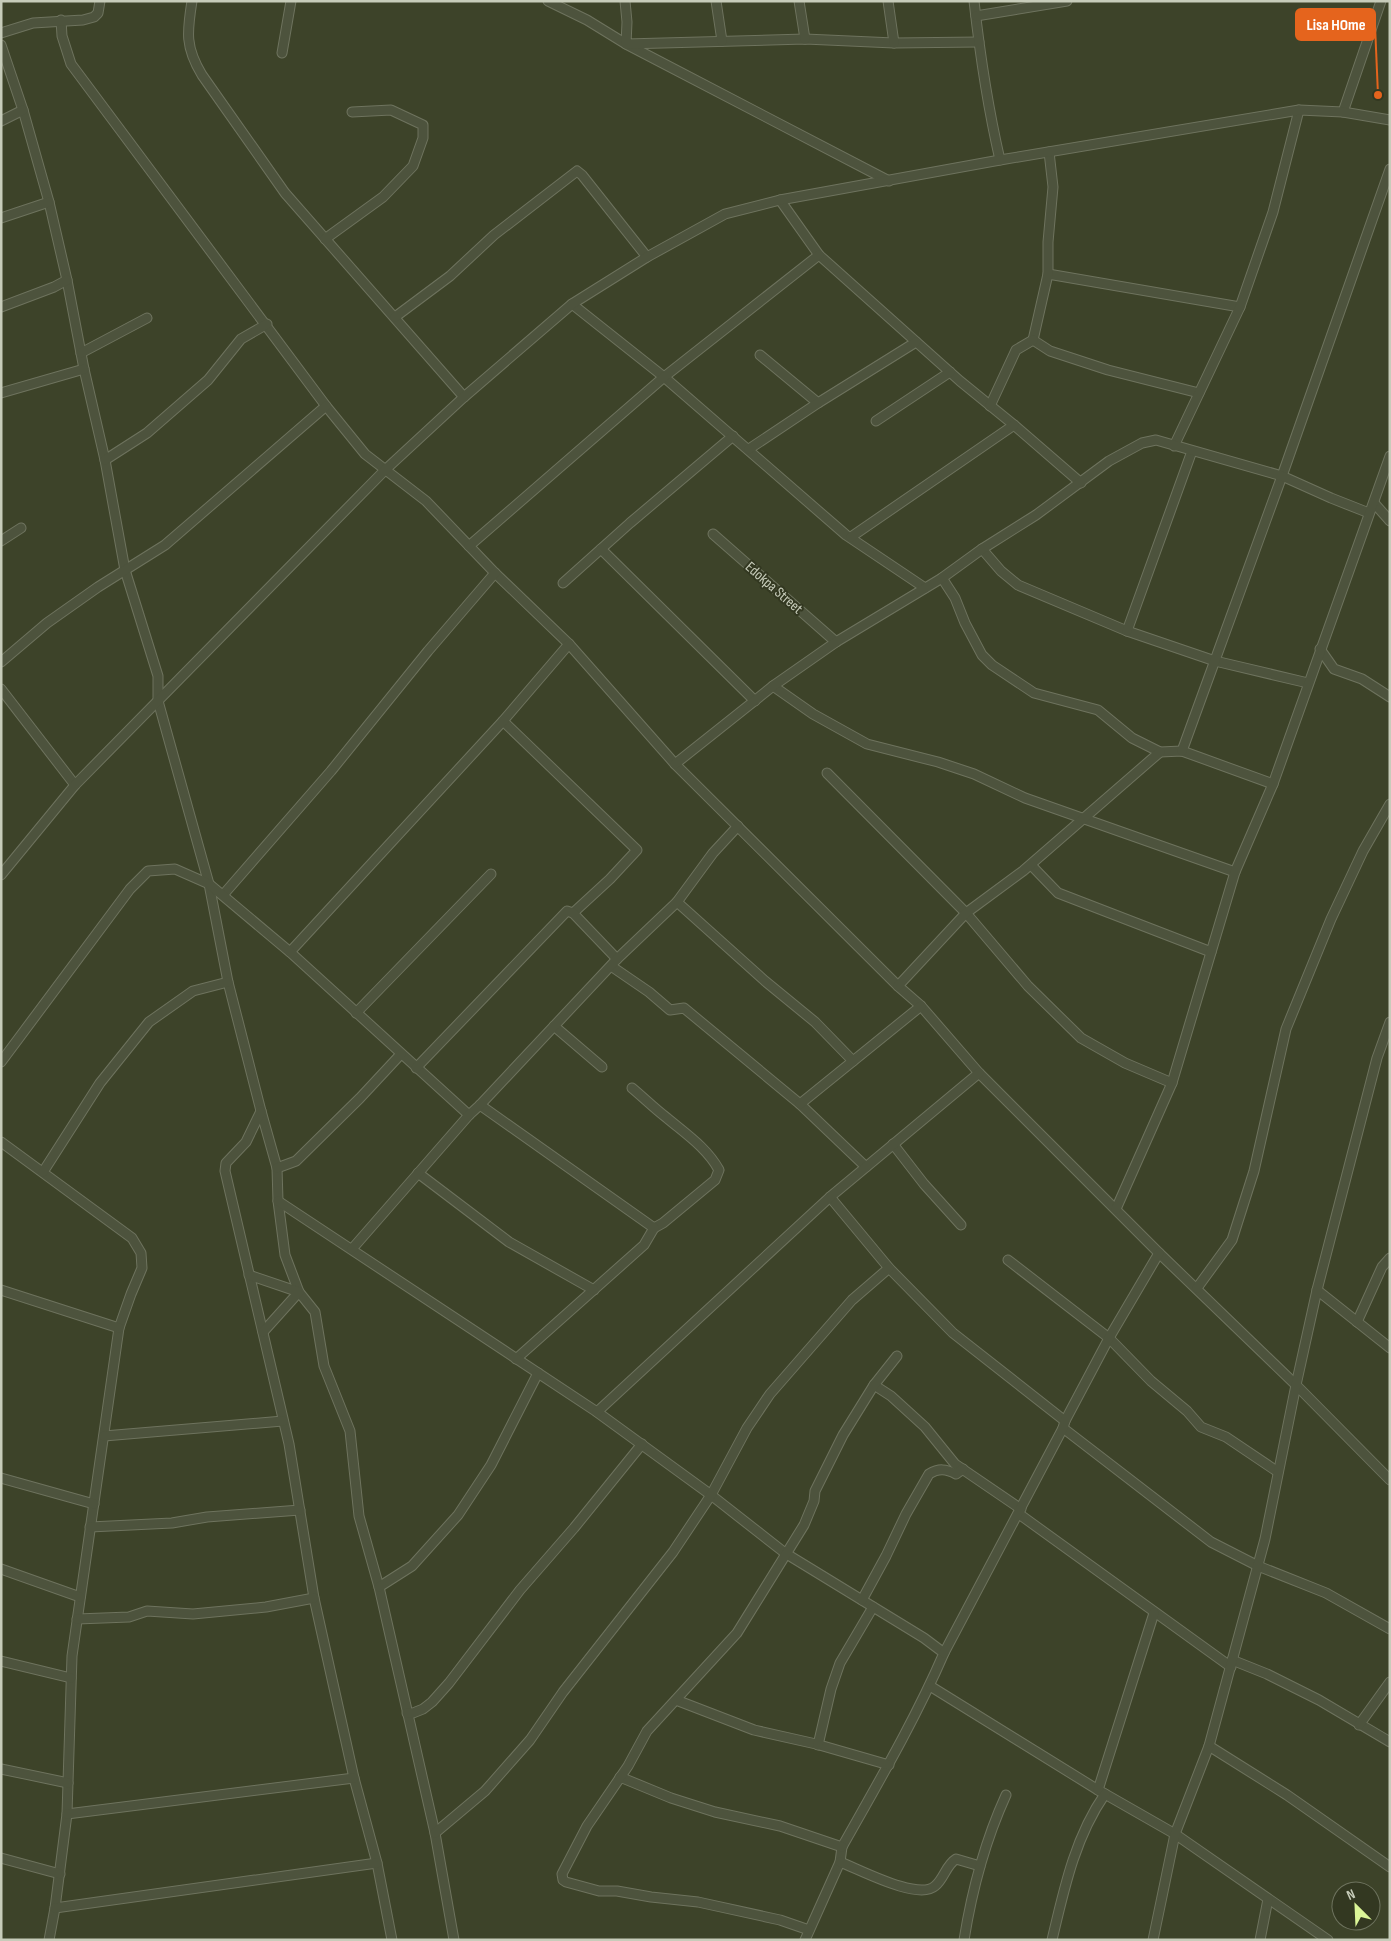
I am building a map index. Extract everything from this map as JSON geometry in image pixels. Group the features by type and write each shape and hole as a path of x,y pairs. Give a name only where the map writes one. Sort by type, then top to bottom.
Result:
{"street":[{"path":"1,33 33,23 82,20 94,17 98,13 100,1"},
{"path":"192,1 188,27 192,59 286,193 464,397"},
{"path":"282,53 291,1"},
{"path":"548,1 587,20 626,44 889,181"},
{"path":"625,1 627,22 626,44"},
{"path":"716,1 722,41"},
{"path":"799,1 805,39"},
{"path":"888,1 894,43"},
{"path":"974,1 978,42 1000,160"},
{"path":"976,16 1067,1"},
{"path":"1343,112 1381,1"},
{"path":"61,20 62,36 71,64 326,406 365,454 426,501 495,573 569,644 675,764 898,986 921,1006 979,1073 1390,1480"},
{"path":"626,44 805,39 894,43 978,42"},
{"path":"1,45 23,110 48,202 67,280 84,369 105,460 125,570 158,676 158,701 209,884 228,982 277,1168 278,1201 285,1255 299,1292 315,1312 324,1366 350,1431 359,1516 379,1587 435,1833 454,1940"},
{"path":"1,121 23,110"},
{"path":"325,238 383,197 413,166 423,138 422,125 391,110 352,112"},
{"path":"1174,446 1240,307 1273,212 1299,110"},
{"path":"1,875 75,785 386,470 464,397 572,304 647,257 725,214 780,200 1000,160 1299,110 1343,112 1390,120"},
{"path":"990,406 1016,350 1033,340 1048,274 1048,242 1053,187 1049,152"},
{"path":"1182,751 1282,476 1390,169"},
{"path":"394,317 450,276 494,235 576,171 582,175 647,257"},
{"path":"780,200 819,255 950,372 1014,424 1081,483"},
{"path":"1,218 48,202"},
{"path":"469,546 664,376 819,255"},
{"path":"1048,274 1240,307"},
{"path":"1,306 54,287 67,280"},
{"path":"572,304 664,376 846,535 925,588"},
{"path":"81,353 147,318"},
{"path":"105,460 147,433 208,380 242,339 266,324"},
{"path":"1033,340 1050,352 1108,370 1199,393"},
{"path":"749,449 818,403 916,342"},
{"path":"760,354 818,403"},
{"path":"1,393 84,369"},
{"path":"876,421 950,372"},
{"path":"1,662 47,623 165,545 326,406"},
{"path":"851,537 1014,424"},
{"path":"563,583 733,436"},
{"path":"675,764 755,700 836,642 942,578 982,549 1036,515 1109,461 1142,443 1156,440 1282,476 1369,513"},
{"path":"1127,631 1192,451"},
{"path":"1116,1209 1172,1083 1235,872 1273,784 1390,456"},
{"path":"1374,503 1390,521"},
{"path":"1,540 21,528"},
{"name":"Edokpa Street","path":"713,534 836,642"},
{"path":"601,549 755,700"},
{"path":"982,549 1000,571 1018,585 1127,631 1214,661 1308,683"},
{"path":"223,894 331,770 428,651 495,573"},
{"path":"942,578 955,598 964,623 982,656 992,665 1034,693 1098,710 1132,738 1160,752 1182,751 1273,784"},
{"path":"290,952 503,721 569,644"},
{"path":"1320,649 1334,669 1362,679 1390,697"},
{"path":"774,686 813,714 867,744 938,762 974,774 1025,798 1235,872"},
{"path":"1,689 75,785"},
{"path":"503,721 636,848 636,852 630,859 574,913"},
{"path":"898,986 966,913 1031,865 1160,752"},
{"path":"827,773 966,913 1028,986 1081,1038 1125,1062 1172,1083"},
{"path":"1197,1288 1232,1240 1254,1171 1286,1029 1331,919 1359,859 1390,804"},
{"path":"352,1249 469,1115 614,962 677,902 713,853 738,826"},
{"path":"1031,865 1052,889 1065,897 1212,952"},
{"path":"1,1062 130,889 148,871 175,869 209,884 223,894 290,952 469,1115"},
{"path":"356,1013 491,874"},
{"path":"677,902 765,981 815,1022 853,1062"},
{"path":"416,1068 566,911 574,913 614,962 670,1010 684,1008 800,1104 866,1167"},
{"path":"43,1172 100,1083 149,1022 193,991 228,982"},
{"path":"800,1104 921,1006"},
{"path":"1153,1940 1175,1834 1209,1746 1258,1566 1317,1290 1378,1058 1390,1022"},
{"path":"554,1026 602,1066"},
{"path":"277,1168 296,1161 360,1098 401,1054"},
{"path":"597,1412 830,1197 979,1073"},
{"path":"516,1359 644,1245 654,1228 664,1223 715,1180 719,1170 696,1141 655,1109 632,1088"},
{"path":"480,1105 654,1228"},
{"path":"261,1111 246,1142 226,1163 225,1171 283,1421 314,1598 354,1778 377,1863 392,1940"},
{"path":"1,1142 132,1238 141,1253 142,1268 130,1294 119,1328 80,1597 72,1656 67,1814 60,1874 49,1940"},
{"path":"893,1144 924,1184 961,1225"},
{"path":"418,1173 509,1242 594,1290"},
{"path":"830,1197 889,1268 953,1333 1064,1425 1211,1542 1258,1566 1326,1593 1390,1629"},
{"path":"278,1201 597,1412 785,1553 924,1638 944,1654"},
{"path":"897,1356 874,1385 843,1435 815,1491 814,1501 804,1525 737,1633 647,1731 620,1777 587,1826 562,1874 563,1880 599,1891 617,1891 698,1902 780,1920 807,1937 840,1862 842,1847 889,1765 930,1686 944,1654 1020,1512 1109,1338 1159,1253"},
{"path":"1357,1322 1382,1267 1390,1258"},
{"path":"1008,1260 1109,1338 1151,1381 1187,1411 1200,1427 1226,1437 1278,1472"},
{"path":"435,1833 484,1791 530,1740 563,1692 674,1552 710,1495 747,1428 770,1394 852,1300 889,1268"},
{"path":"249,1275 299,1292"},
{"path":"1,1290 119,1328"},
{"path":"1317,1290 1390,1348"},
{"path":"263,1332 299,1292"},
{"path":"379,1587 412,1566 458,1515 492,1465 538,1373"},
{"path":"874,1385 891,1396 933,1435 955,1464 1154,1613 1232,1664 1267,1674 1318,1700 1390,1742"},
{"path":"104,1436 283,1421"},
{"path":"407,1713 423,1709 449,1683 520,1590 574,1528 642,1444"},
{"path":"862,1600 910,1506 929,1474 935,1470 946,1469 956,1474 963,1470"},
{"path":"1,1478 94,1504"},
{"path":"90,1527 172,1523 207,1517 300,1510"},
{"path":"1,1569 80,1597"},
{"path":"77,1619 129,1617 147,1611 193,1614 266,1607 314,1598"},
{"path":"818,1744 831,1689 840,1663 872,1607"},
{"path":"1052,1940 1064,1887 1079,1843 1102,1792 1154,1613"},
{"path":"1,1662 71,1678"},
{"path":"1359,1725 1390,1682"},
{"path":"930,1686 1102,1792 1175,1834 1328,1940"},
{"path":"676,1700 754,1730 818,1744 889,1765"},
{"path":"1209,1746 1287,1796 1390,1867"},
{"path":"1,1769 68,1783"},
{"path":"620,1777 680,1801 715,1812 780,1826 842,1847"},
{"path":"67,1814 354,1778"},
{"path":"964,1940 980,1866 992,1826 1006,1795"},
{"path":"1,1858 60,1874"},
{"path":"840,1862 900,1886 919,1890 930,1890 936,1886 948,1867 956,1859 980,1866"},
{"path":"55,1908 377,1863"},
{"path":"1260,1940 1268,1899"}],"place":[{"name":"Lisa HOme","path":"1378,95"}]}
